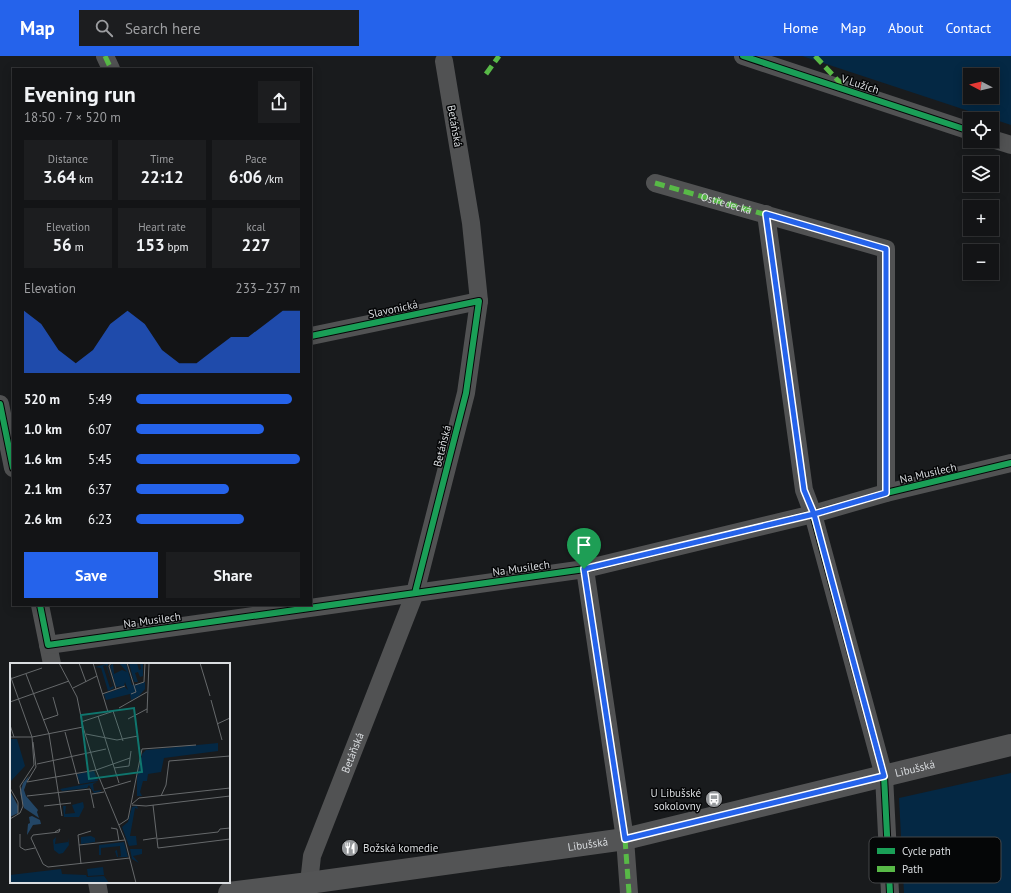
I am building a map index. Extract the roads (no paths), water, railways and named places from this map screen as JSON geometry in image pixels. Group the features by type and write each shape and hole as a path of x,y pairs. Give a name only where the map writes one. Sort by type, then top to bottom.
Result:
{"main road":[{"name":"Libušská","path":"229,893 625,839 1011,745"}],"street":[{"path":"105,56 111,68"},
{"name":"V Lužích","path":"743,56 963,129"},
{"name":"Betáňská","path":"310,883 312,856 416,593 466,393 479,301 471,223 444,61"},
{"path":"999,141 1011,145"},
{"name":"Ostředecká","path":"655,183 886,249 886,493"},
{"path":"766,214 804,490 814,514 884,776 887,837"},
{"name":"Slavonická","path":"312,336 479,301"},
{"path":"12,399 0,403 12,463"},
{"name":"Na Musilech","path":"48,645 584,569 814,514 886,493 1011,463"},
{"path":"0,474 12,472"},
{"path":"584,569 625,839 629,893"},
{"path":"40,606 52,663"},
{"path":"97,883 99,893"},
{"path":"889,883 890,893"}],"place":[{"name":"U Libušské sokolovny","path":"714,799"},
{"name":"Božská komedie","path":"350,848"}]}
